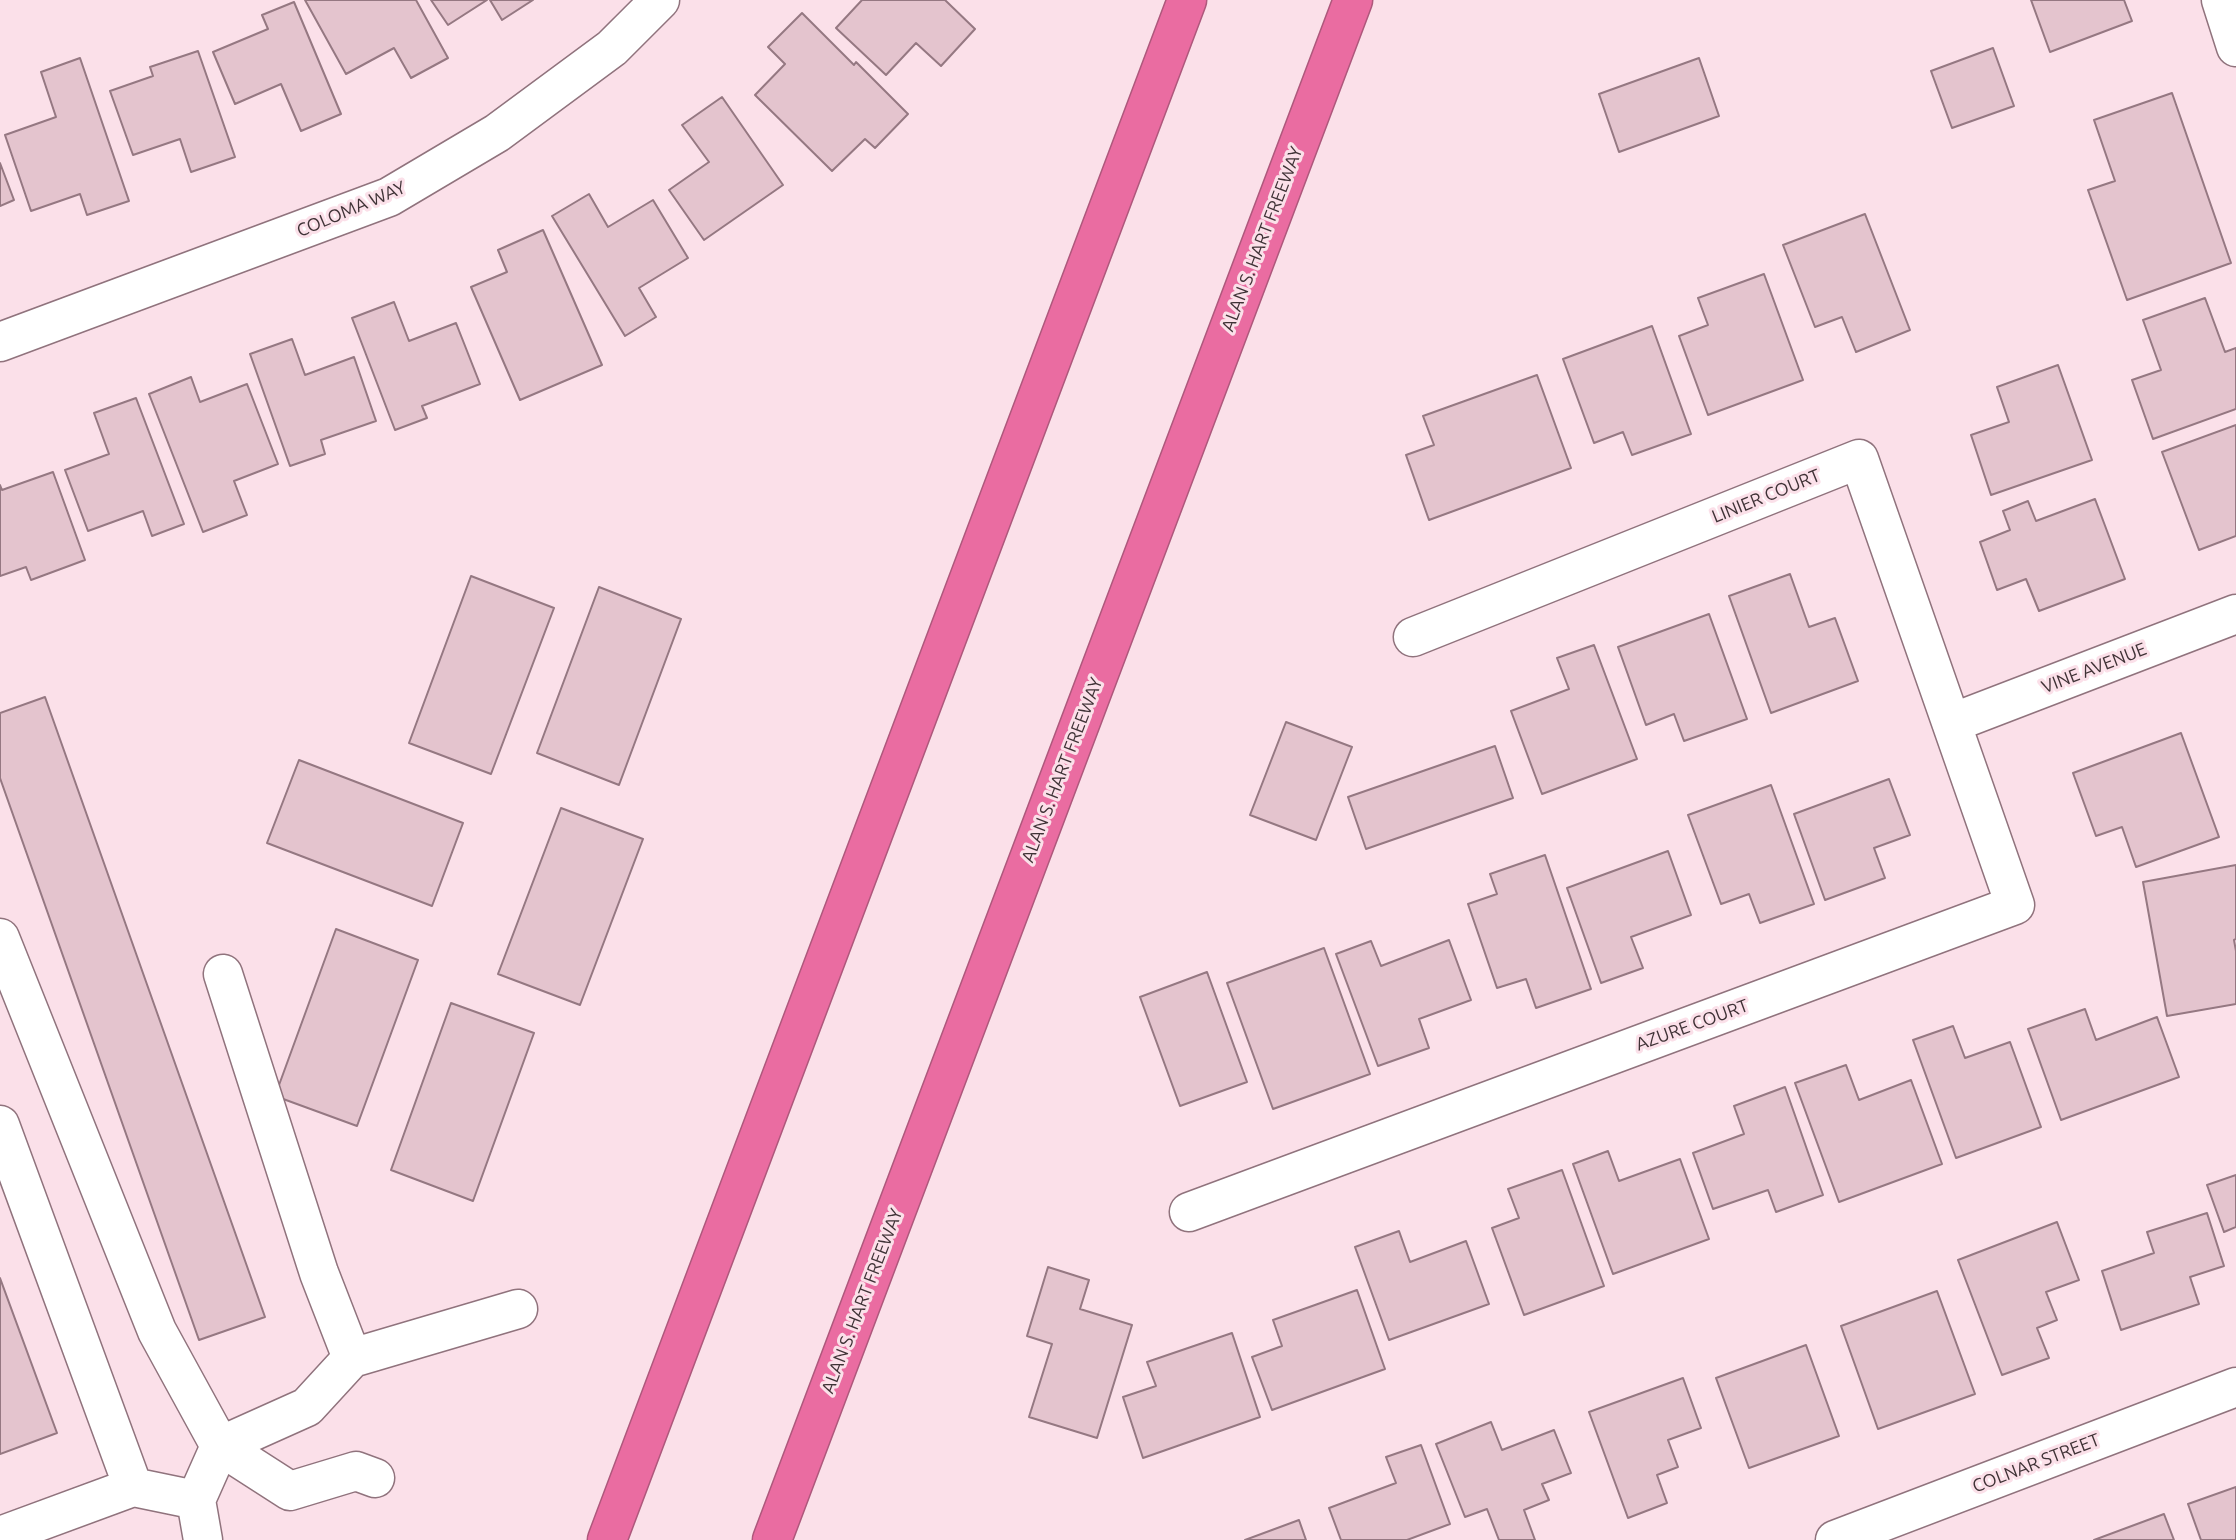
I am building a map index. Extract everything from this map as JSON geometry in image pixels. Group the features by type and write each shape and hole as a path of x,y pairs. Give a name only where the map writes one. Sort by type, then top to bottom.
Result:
{"highway":[{"path":"607,1540 1187,0"},
{"name":"ALAN S. HART FREEWAY","path":"772,1540 1353,0"}],"street":[{"name":"COLOMA WAY","path":"0,342 389,197 497,133 612,48 660,0"},
{"path":"2221,0 2236,47"},
{"name":"LINIER COURT","path":"1413,637 1859,459 1952,723"},
{"name":"VINE AVENUE","path":"1952,723 2236,614"},
{"name":"AZURE COURT","path":"1189,1212 2015,905 1952,723"},
{"path":"4,961 157,1331 220,1446 290,1491 356,1471 375,1478"},
{"path":"223,974 319,1273 352,1358"},
{"path":"0,1125 133,1487"},
{"path":"203,1540 196,1500 220,1446 307,1407 352,1358 518,1309"},
{"name":"COLNAR STREET","path":"1835,1540 2236,1387"},
{"path":"0,1536 133,1487 196,1500"}],"building":[{"path":"305,0 416,0 448,58 411,78 394,48 346,74"},
{"path":"431,0 487,0 448,25"},
{"path":"490,0 533,0 502,20"},
{"path":"862,0 945,0 975,29 941,66 916,43 886,75 836,28"},
{"path":"2031,0 2124,0 2132,21 2050,52"},
{"path":"294,2 341,114 301,131 281,84 235,104 213,52 268,29 262,15"},
{"path":"802,13 908,114 875,148 865,139 832,171 755,95 785,64 768,47"},
{"path":"1993,48 2014,106 1952,128 1931,71"},
{"path":"198,51 235,157 191,172 180,139 133,155 110,91 153,76 150,67"},
{"path":"80,58 129,201 87,215 80,194 31,211 5,135 56,117 41,72"},
{"path":"1699,58 1719,116 1619,152 1599,94"},
{"path":"2172,93 2231,263 2127,300 2088,190 2115,181 2094,120"},
{"path":"722,97 783,185 704,240 669,190 709,162 682,125"},
{"path":"0,163 14,200 0,206"},
{"path":"589,194 608,227 653,200 688,258 639,288 656,317 625,336 552,216"},
{"path":"1865,214 1910,330 1856,352 1842,317 1815,327 1783,245"},
{"path":"543,230 602,365 520,400 471,287 507,272 498,250"},
{"path":"1764,274 1803,380 1708,415 1679,336 1708,325 1698,298"},
{"path":"2205,298 2225,352 2236,348 2236,409 2153,439 2132,380 2161,370 2143,320"},
{"path":"394,302 409,341 456,323 480,384 422,406 427,418 395,430 352,318"},
{"path":"1652,326 1691,434 1632,455 1623,432 1594,443 1563,359"},
{"path":"292,339 305,375 354,357 376,421 321,440 325,454 290,466 250,354"},
{"path":"2058,365 2092,460 1991,495 1971,435 2009,422 1997,387"},
{"path":"1537,375 1571,468 1429,520 1406,455 1434,445 1423,416"},
{"path":"191,377 200,402 247,384 278,464 234,481 247,515 203,532 149,394"},
{"path":"136,398 184,524 152,536 143,511 88,531 65,470 109,454 94,413"},
{"path":"2236,425 2236,536 2199,550 2162,452"},
{"path":"53,472 85,560 31,580 26,567 0,576 0,485 2,490"},
{"path":"2095,499 2125,579 2039,611 2026,579 1997,590 1980,542 2010,530 2003,511 2028,501 2036,521"},
{"path":"1790,574 1809,627 1835,618 1858,681 1771,713 1729,596"},
{"path":"471,576 554,608 491,774 409,743"},
{"path":"599,587 681,619 619,785 537,753"},
{"path":"1709,614 1747,719 1684,741 1674,714 1646,725 1618,647"},
{"path":"1594,645 1637,759 1542,794 1511,711 1569,689 1557,658"},
{"path":"45,697 265,1317 199,1340 0,778 0,713"},
{"path":"1286,722 1352,747 1316,840 1250,815"},
{"path":"2181,733 2219,837 2136,867 2122,827 2096,836 2073,773"},
{"path":"1495,746 1513,798 1366,849 1348,797"},
{"path":"299,760 463,823 432,906 267,843"},
{"path":"1889,779 1910,835 1874,848 1885,878 1825,900 1794,814"},
{"path":"1771,785 1814,904 1760,923 1749,894 1721,904 1688,815"},
{"path":"561,808 643,839 580,1005 498,974"},
{"path":"1668,851 1691,915 1631,937 1643,968 1601,983 1567,888"},
{"path":"1545,855 1591,989 1536,1008 1526,979 1497,988 1468,904 1497,894 1490,874"},
{"path":"2236,865 2236,1004 2167,1016 2143,882"},
{"path":"336,929 418,960 357,1126 275,1096"},
{"path":"1449,940 1471,1000 1419,1019 1429,1048 1378,1066 1336,954 1371,941 1381,966"},
{"path":"1324,948 1370,1074 1273,1109 1227,983"},
{"path":"1207,972 1247,1082 1180,1106 1140,997"},
{"path":"451,1003 534,1033 473,1201 391,1170"},
{"path":"2085,1009 2096,1040 2157,1017 2179,1077 2061,1120 2028,1029"},
{"path":"1953,1026 1965,1058 2010,1042 2041,1127 1956,1158 1913,1040"},
{"path":"1846,1065 1859,1100 1911,1080 1942,1164 1839,1202 1795,1083"},
{"path":"1785,1087 1823,1195 1776,1212 1768,1190 1713,1209 1693,1153 1744,1134 1734,1106"},
{"path":"1608,1151 1619,1181 1680,1159 1709,1239 1613,1274 1573,1164"},
{"path":"1562,1170 1604,1286 1524,1315 1492,1228 1519,1218 1508,1189"},
{"path":"2236,1175 2236,1227 2224,1232 2207,1185"},
{"path":"2207,1213 2224,1266 2190,1277 2199,1304 2121,1330 2102,1271 2154,1253 2147,1232"},
{"path":"2057,1222 2079,1280 2046,1292 2057,1320 2037,1328 2049,1358 2002,1375 1958,1260"},
{"path":"1399,1231 1410,1262 1466,1241 1489,1304 1389,1340 1355,1247"},
{"path":"1048,1267 1089,1280 1080,1309 1132,1325 1097,1438 1029,1417 1052,1344 1027,1336"},
{"path":"0,1278 57,1433 0,1454"},
{"path":"1357,1290 1385,1369 1272,1410 1252,1357 1282,1346 1273,1320"},
{"path":"1937,1291 1975,1394 1878,1429 1841,1326"},
{"path":"1232,1333 1260,1417 1143,1458 1123,1397 1156,1386 1147,1362"},
{"path":"1806,1345 1839,1436 1749,1468 1716,1378"},
{"path":"1683,1378 1701,1428 1668,1440 1678,1467 1657,1475 1667,1503 1628,1518 1589,1412"},
{"path":"1491,1422 1502,1450 1554,1430 1571,1473 1542,1484 1549,1500 1524,1510 1535,1540 1499,1540 1487,1509 1465,1517 1436,1444"},
{"path":"1421,1445 1450,1524 1407,1540 1341,1540 1329,1508 1396,1483 1386,1457"},
{"path":"2236,1487 2236,1540 2201,1540 2188,1504"},
{"path":"2164,1514 2174,1540 2094,1540"},
{"path":"1299,1520 1306,1540 1245,1540"}]}
